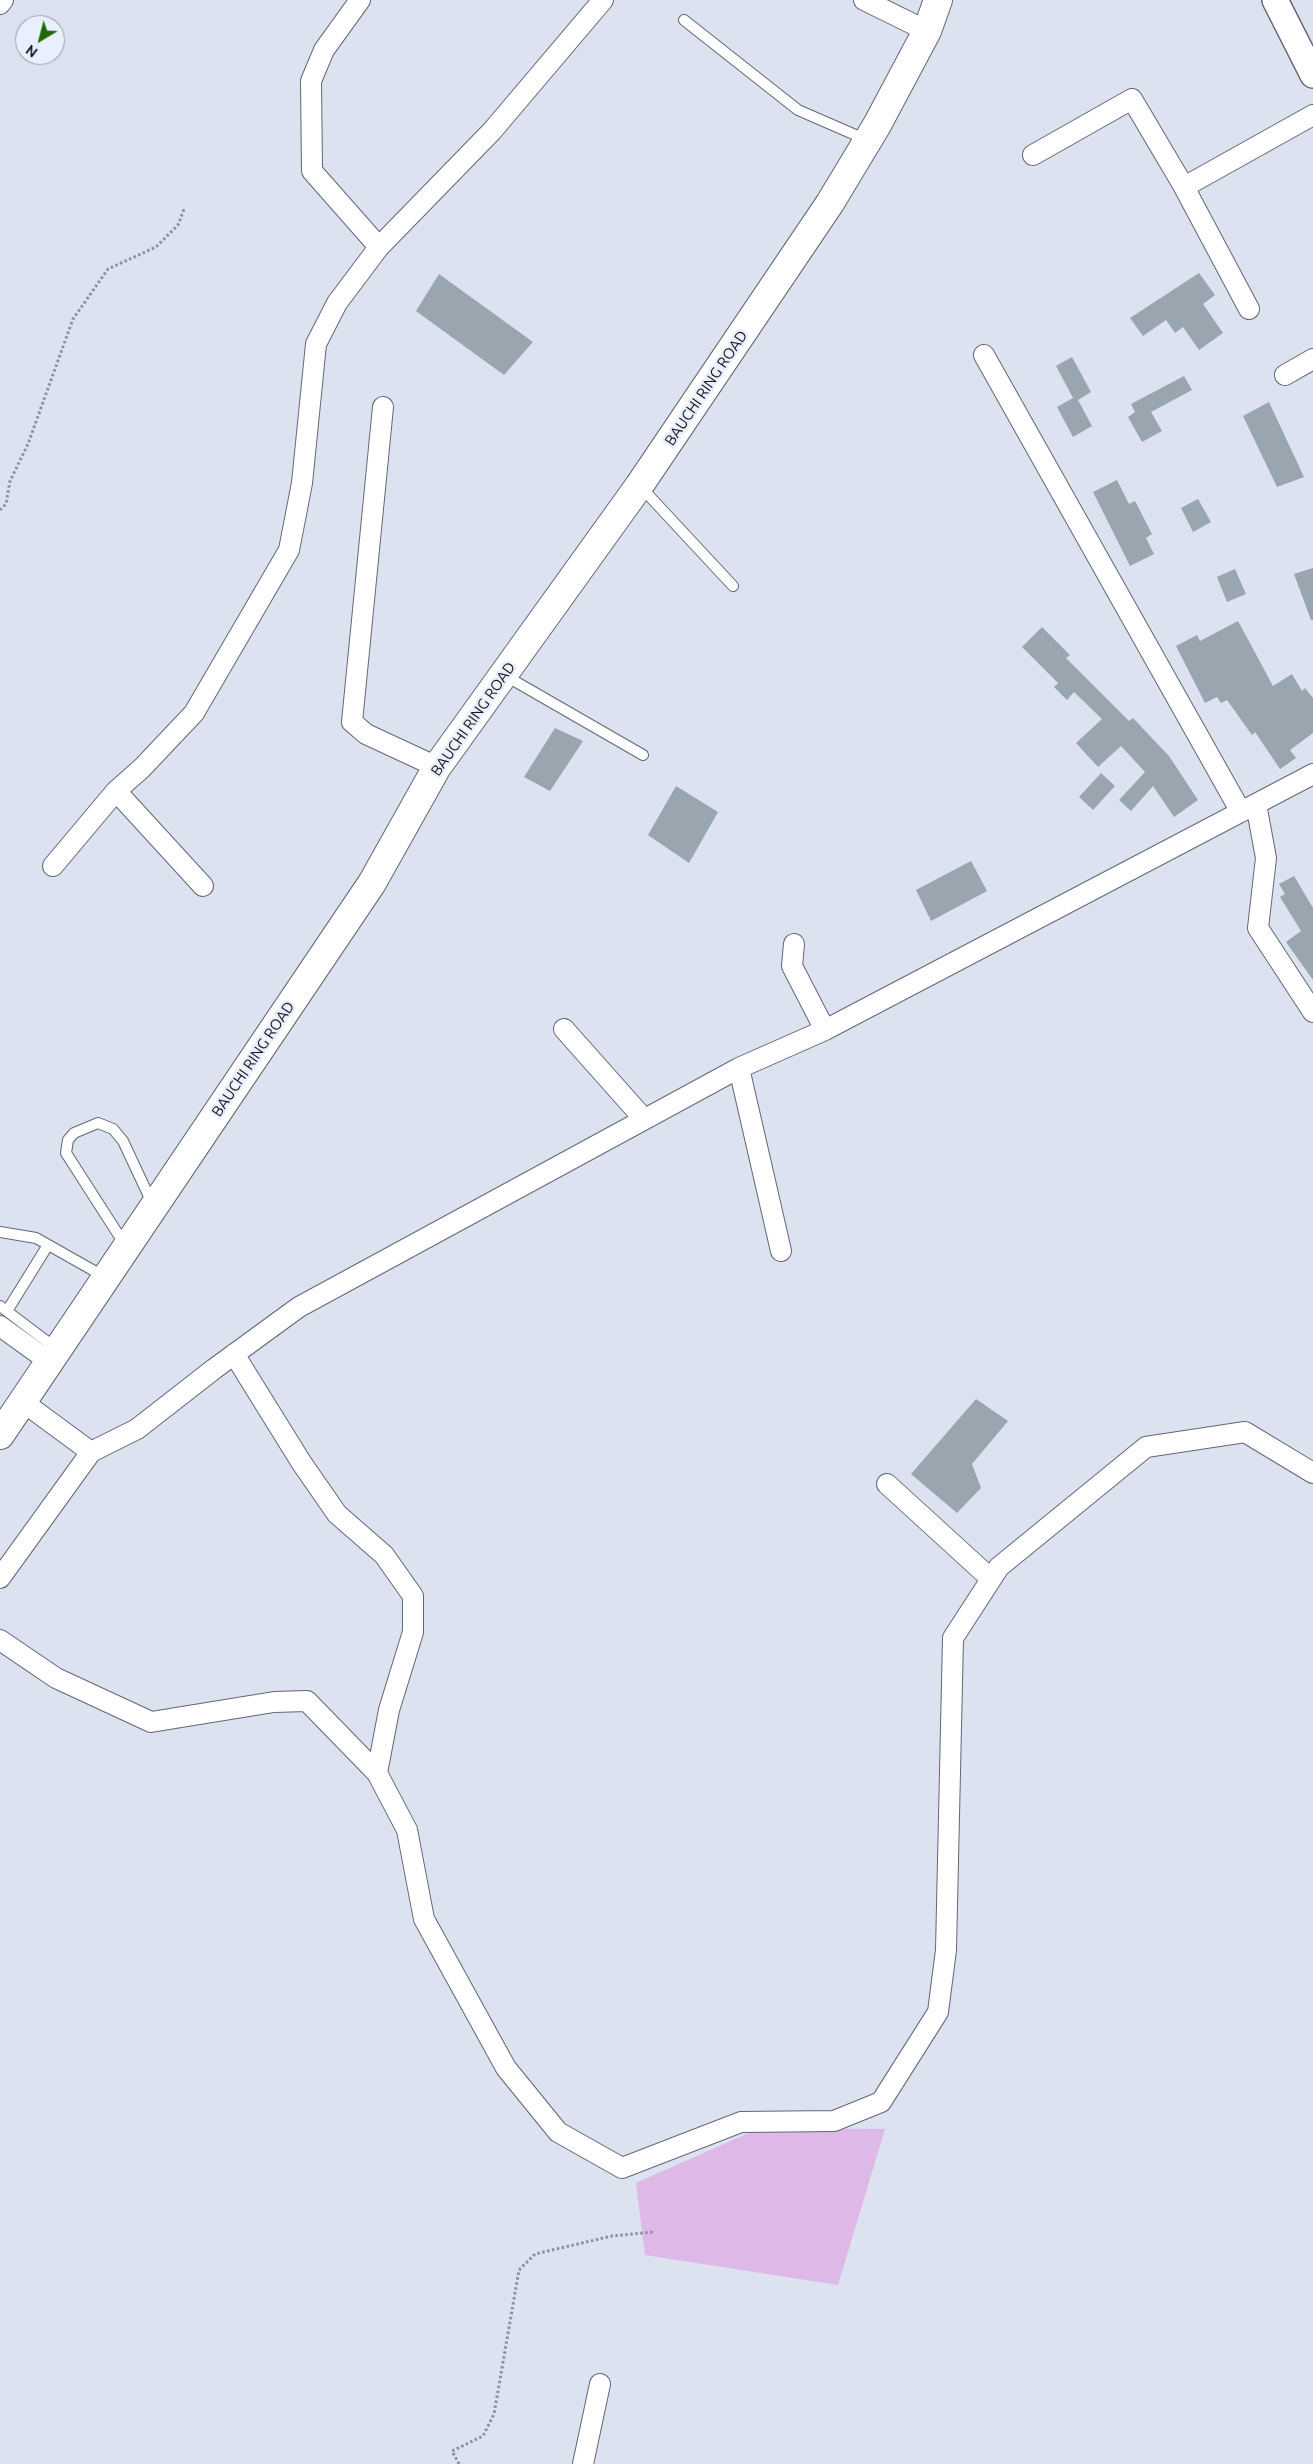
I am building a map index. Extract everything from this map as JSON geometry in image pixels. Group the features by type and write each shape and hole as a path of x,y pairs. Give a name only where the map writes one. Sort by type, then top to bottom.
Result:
{"main road":[{"name":"BAUCHI RING ROAD","path":"0,1435 372,883 437,767 639,486 824,212 868,141 927,31 938,0"}],"street":[{"path":"0,4 3,0"},
{"path":"360,0 324,50 311,81 312,171 379,247"},
{"path":"53,866 116,791 142,768 194,713 289,550 302,483 316,344 337,303 379,247 492,131 603,0"},
{"path":"864,0 927,31"},
{"path":"1274,0 1313,75"},
{"path":"1033,155 1132,99 1184,187 1249,309"},
{"path":"1184,187 1313,115"},
{"path":"984,356 1248,808 1266,858 1258,928 1313,1012"},
{"path":"1285,375 1313,359"},
{"path":"383,407 352,722 366,734 437,767"},
{"path":"0,1578 91,1452 137,1429 234,1354 300,1307 555,1170 738,1068 825,1030 1313,774"},
{"path":"116,791 203,886"},
{"path":"794,944 792,966 825,1030"},
{"path":"564,1029 644,1119"},
{"path":"738,1068 781,1250"},
{"path":"2,1315 54,1356"},
{"path":"234,1354 301,1462 337,1514 384,1555 413,1596 413,1632 389,1710 377,1773"},
{"path":"23,1402 91,1452"},
{"path":"0,1640 56,1678 151,1722 274,1702 307,1701 377,1773 407,1830 424,1919 506,2068 558,2132 622,2168 741,2122 834,2121 881,2102 938,2012 946,1950 953,1638 999,1567 1146,1447 1245,1432 1313,1473"},
{"path":"887,1484 991,1579"},
{"path":"583,2464 600,2384"}],"lane":[{"path":"684,20 798,110 868,141"},
{"path":"639,486 733,586"},
{"path":"504,675 643,755"},
{"path":"126,1248 66,1153 68,1140 74,1133 98,1123 112,1129 123,1141 154,1207"},
{"path":"0,1232 36,1238 106,1278"},
{"path":"2,1315 48,1245"}],"path":[{"path":"0,510 6,504 10,481 28,444 73,318 108,269 156,247 178,225 184,209"},
{"path":"459,2464 452,2451 483,2436 494,2414 519,2270 535,2254 612,2236 654,2232"}],"shaded area":[{"path":"760,2128 885,2129 838,2285 645,2255 636,2183"}],"building":[{"path":"1199,273 1215,295 1203,304 1223,333 1199,350 1183,327 1175,333 1166,320 1143,336 1130,318"},
{"path":"439,274 533,342 504,375 416,311"},
{"path":"1072,357 1091,392 1078,400 1092,426 1073,437 1057,407 1073,398 1056,366"},
{"path":"1184,376 1192,390 1151,412 1162,431 1142,442 1128,417 1135,412 1131,404"},
{"path":"1269,402 1304,477 1277,487 1243,416"},
{"path":"1117,480 1129,504 1135,501 1152,534 1146,538 1154,554 1130,566 1093,492"},
{"path":"1198,499 1211,522 1193,532 1181,508"},
{"path":"1313,568 1313,620 1311,620 1294,574"},
{"path":"1235,569 1246,594 1227,602 1217,577"},
{"path":"1238,621 1273,686 1292,674 1302,691 1305,688 1313,698 1313,733 1290,750 1296,758 1280,769 1255,732 1252,735 1227,700 1221,703 1217,697 1205,703 1176,646 1197,635 1200,641"},
{"path":"1042,627 1070,655 1066,658 1129,721 1133,718 1169,756 1198,800 1174,817 1153,786 1131,811 1119,800 1145,772 1121,746 1098,767 1076,743 1102,719 1074,692 1067,700 1054,687 1058,683 1022,647"},
{"path":"555,728 583,741 550,791 524,777"},
{"path":"1101,773 1115,786 1093,810 1079,797"},
{"path":"676,786 718,812 689,863 648,835"},
{"path":"971,861 987,891 931,921 916,890"},
{"path":"1294,876 1313,908 1313,980 1286,942 1301,931 1280,897 1285,894 1279,884"},
{"path":"976,1399 1008,1421 972,1464 981,1488 957,1513 911,1474"}]}
